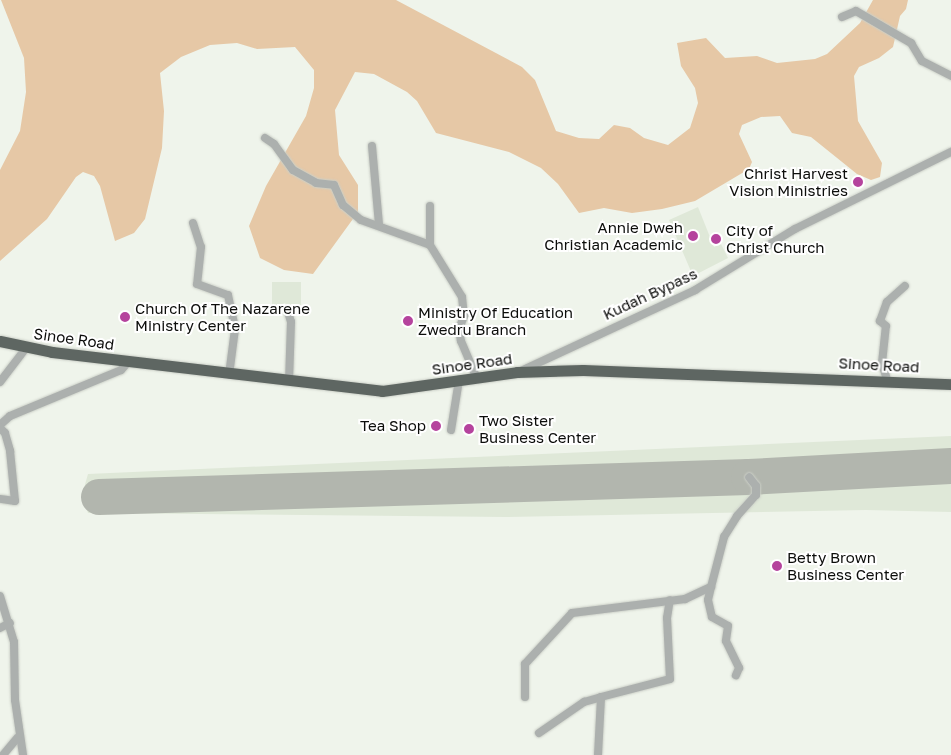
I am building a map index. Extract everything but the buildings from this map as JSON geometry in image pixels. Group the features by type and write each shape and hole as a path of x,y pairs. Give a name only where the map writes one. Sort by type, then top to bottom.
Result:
{"highway":[{"name":"Sinoe Road","path":"0,340 26,348 228,375 382,391 517,372 682,371 888,383 951,384"}],"street":[{"path":"842,17 856,10 911,43 922,61 951,76"},
{"path":"265,138 274,144 293,170 316,183 334,185 343,204 354,216 368,225 379,225 430,245"},
{"path":"372,146 379,225"},
{"name":"Kudah Bypass","path":"517,372 696,290 795,230 951,152"},
{"path":"430,206 430,245 462,297 464,316 459,329 461,341 476,377"},
{"path":"194,223 201,247 197,284 228,295 235,329 228,375"},
{"path":"888,383 882,363 886,326 880,321 887,302 905,286"},
{"path":"288,312 291,322 289,381"},
{"path":"0,382 26,348"},
{"path":"0,499 15,501 10,451 5,432 0,426 10,416 121,370 128,361"},
{"path":"450,430 460,380"},
{"path":"736,675 739,668 726,642 728,626 712,618 708,600 724,537 737,516 756,495 756,486 748,477"},
{"path":"525,697 525,664 572,613 670,600 704,592 711,587"},
{"path":"0,596 10,622 17,675 15,700 18,737 23,755"},
{"path":"539,733 584,702 670,679 667,618 670,600"},
{"path":"0,628 10,622"},
{"path":"598,755 601,697"},
{"path":"3,755 18,737"}],"shaded area":[{"path":"1,0 396,0 522,67 535,80 556,131 579,138 599,139 614,125 630,128 644,138 668,145 690,128 698,103 695,88 681,66 677,43 706,38 725,58 757,56 777,63 815,59 827,54 860,23 873,0 908,0 906,9 900,16 893,47 879,58 859,67 854,76 858,121 882,163 880,177 871,180 857,174 811,137 792,133 780,116 761,117 742,125 739,134 752,162 749,169 695,201 662,209 632,213 604,208 579,213 558,184 541,168 509,152 436,133 417,101 407,92 374,74 355,72 335,110 339,155 358,185 358,212 313,274 284,270 260,258 249,226 266,186 306,116 314,88 314,70 295,47 257,49 237,43 210,45 181,57 160,73 164,111 162,148 145,219 134,233 115,241 100,186 94,176 83,172 76,177 47,219 0,261 0,170 20,131 26,92 24,58"},
{"name":"Annie Dweh Christian Academic","path":"698,207 714,247 721,244 728,258 693,276 669,220"},
{"path":"272,282 301,282 301,311 272,311"},
{"path":"951,436 951,512 866,510 505,517 88,513 82,495 88,474"}],"runway":[{"path":"99,497 749,477 951,466"}],"place":[{"name":"Christ Harvest Vision Ministries","path":"858,182"},
{"name":"Annie Dweh Christian Academic","path":"693,236"},
{"name":"City of Christ Church","path":"716,239"},
{"name":"Church Of The Nazarene Ministry Center","path":"125,317"},
{"name":"Ministry Of Education Zwedru Branch","path":"408,321"},
{"name":"Tea Shop","path":"436,426"},
{"name":"Two Sister Business Center","path":"469,429"},
{"name":"Betty Brown Business Center","path":"777,566"}]}
